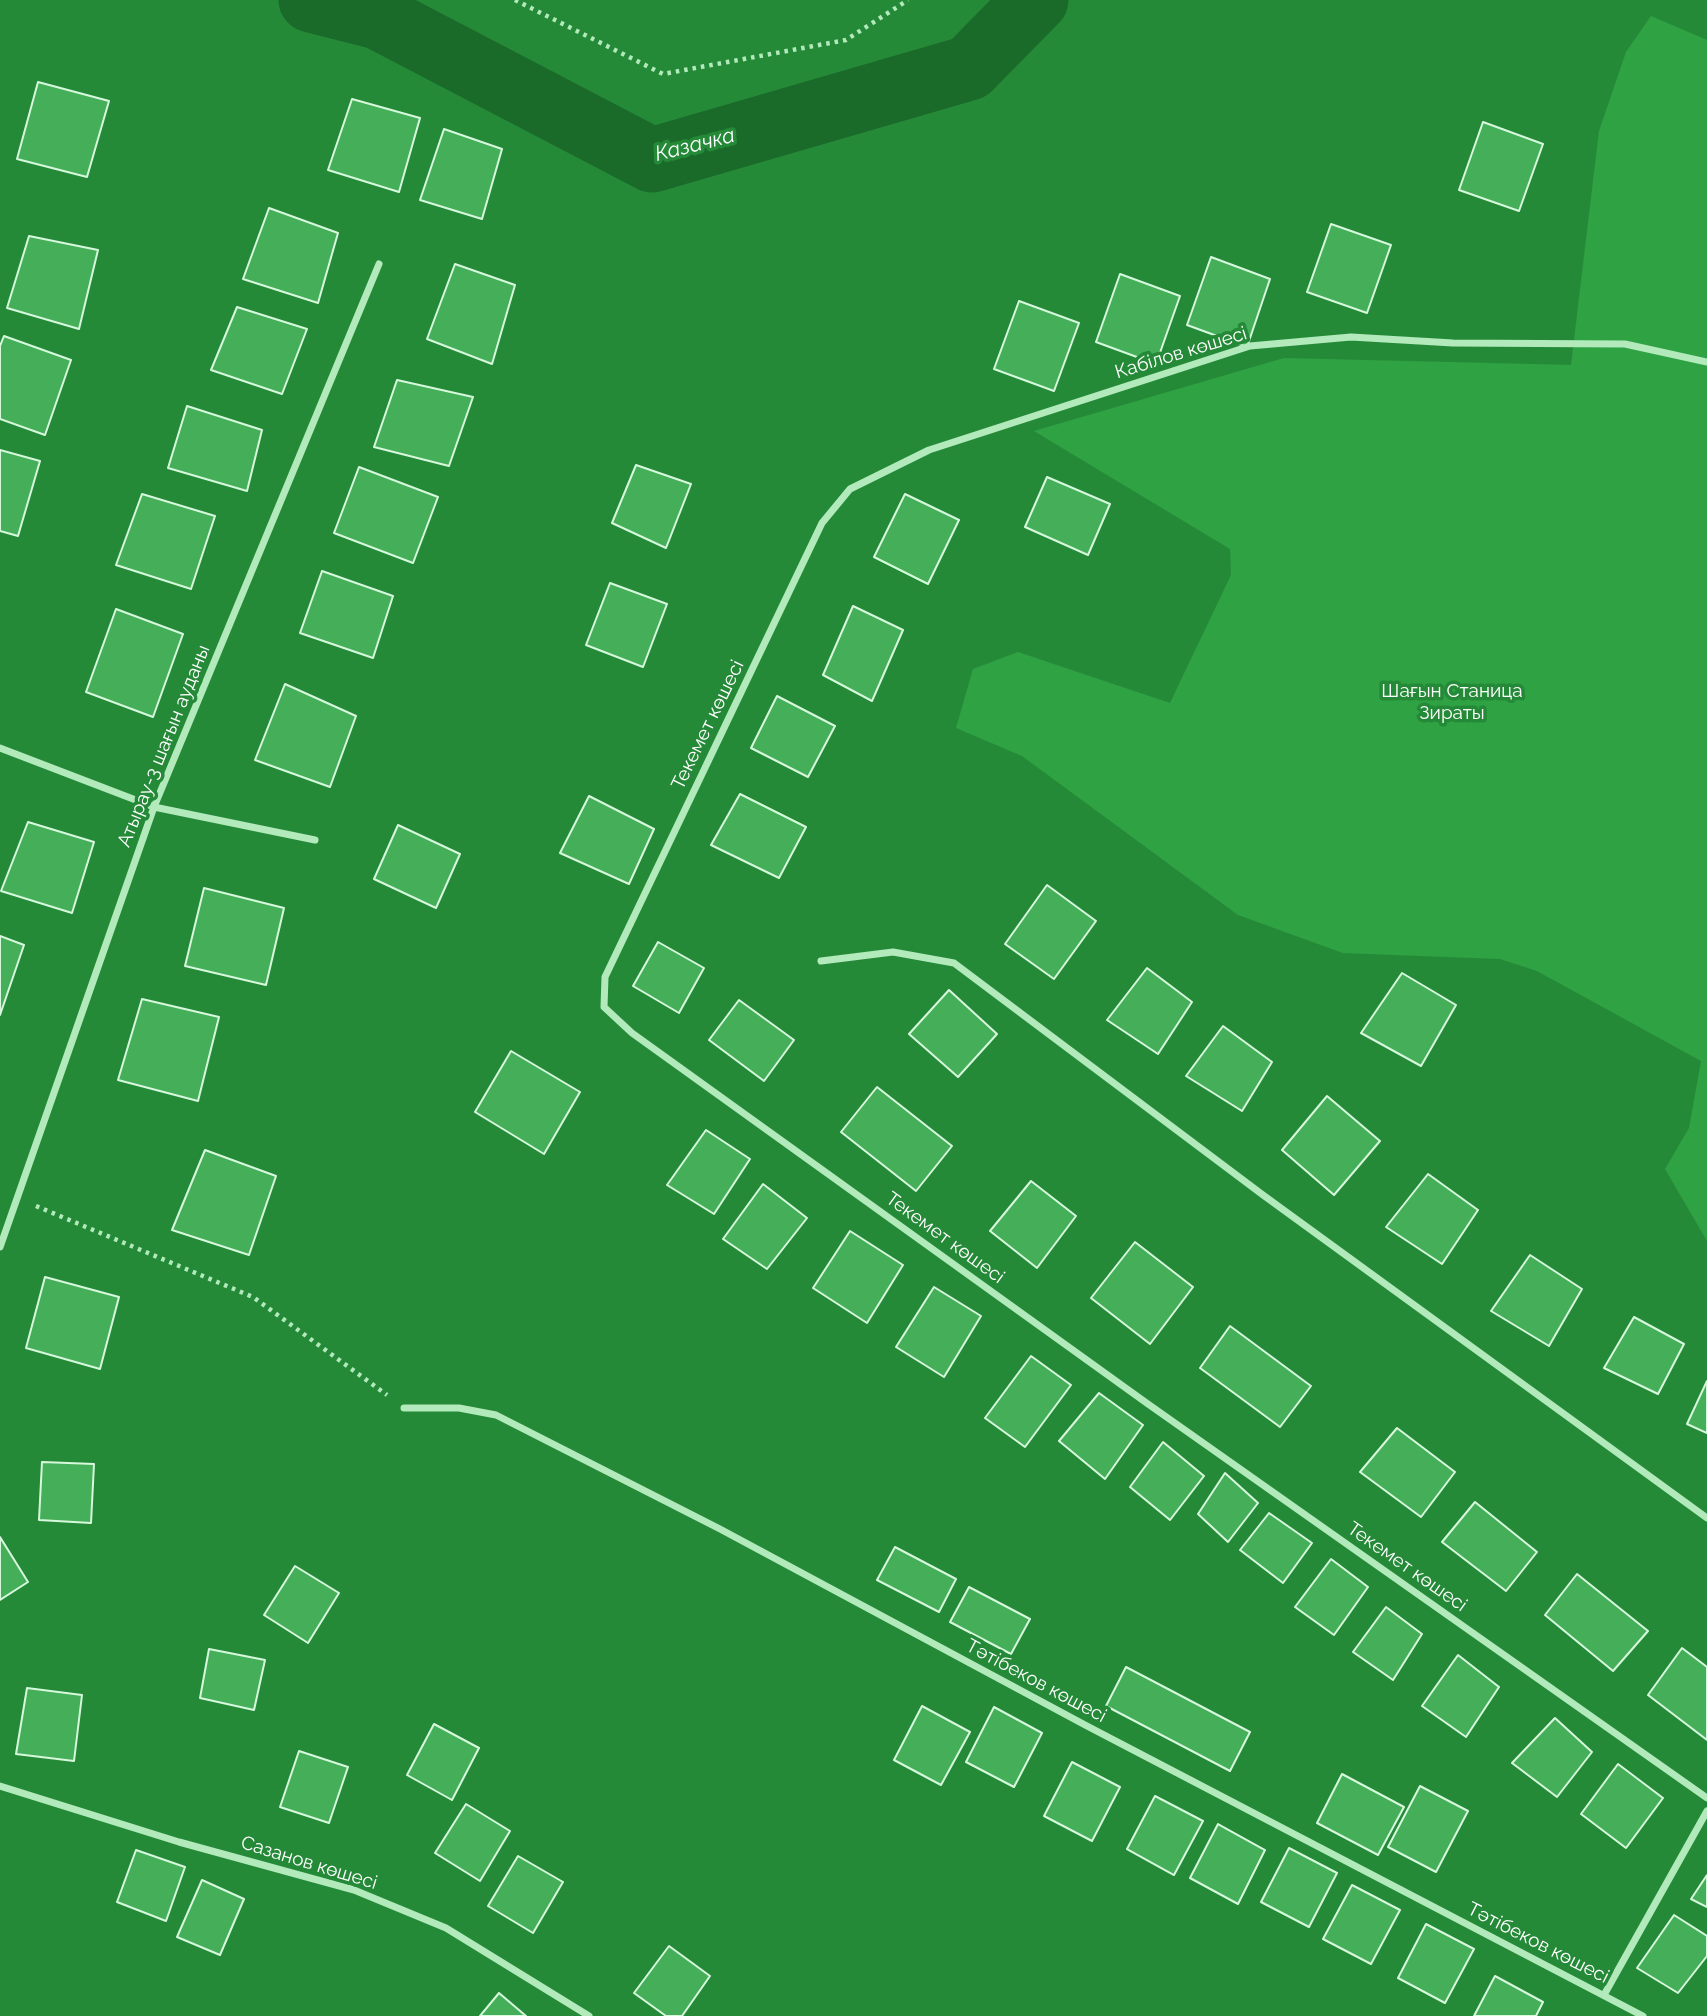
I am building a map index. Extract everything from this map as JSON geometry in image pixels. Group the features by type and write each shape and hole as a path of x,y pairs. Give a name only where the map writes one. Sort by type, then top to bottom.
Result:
{"street":[{"name":"Атырау-3 шағын ауданы","path":"0,1247 154,807 379,264"},
{"name":"Кабілов көшесі","path":"822,523 850,489 929,450 1250,346 1351,337 1453,343 1625,344 1707,362"},
{"name":"Текемет көшесі","path":"822,523 606,977 604,1007 632,1033 1126,1388 1707,1798"},
{"path":"0,748 154,807 315,840"},
{"path":"821,961 893,952 954,963 1264,1195 1707,1518"},
{"name":"Тәтібеков көшесі","path":"404,1408 459,1408 496,1415 720,1529 1087,1726 1643,2016"},
{"name":"Сазанов көшесі","path":"0,1786 179,1842 354,1891 446,1928 589,2016"},
{"path":"1604,1995 1707,1811"}],"path":[{"path":"515,0 663,74 846,40 908,0"},
{"path":"17,1198 253,1297 404,1408"}],"green space":[{"name":"Шағын Станица Зираты","path":"1651,16 1707,40 1707,1241 1665,1169 1689,1128 1701,1061 1537,971 1500,959 1343,953 1238,915 1022,756 956,728 973,669 1018,652 1170,703 1231,575 1230,549 1034,431 1284,358 1571,365 1599,131 1626,52"}],"building":[{"path":"38,82 109,101 87,177 17,159"},
{"path":"352,99 420,118 399,192 328,170"},
{"path":"1483,122 1543,144 1519,211 1459,190"},
{"path":"444,129 502,149 482,219 420,200"},
{"path":"269,208 338,233 318,303 243,279"},
{"path":"1331,224 1391,245 1367,313 1307,292"},
{"path":"29,236 98,250 79,329 7,308"},
{"path":"1211,257 1270,279 1247,347 1187,325"},
{"path":"455,264 515,285 492,364 427,339"},
{"path":"1120,274 1180,296 1156,364 1096,342"},
{"path":"1019,301 1079,323 1054,391 994,369"},
{"path":"237,307 307,329 282,394 211,370"},
{"path":"4,336 71,360 45,435 0,419 0,346"},
{"path":"397,380 473,397 449,466 374,447"},
{"path":"187,406 262,430 247,491 168,468"},
{"path":"0,450 40,461 18,536 0,531"},
{"path":"636,465 691,484 666,548 612,523"},
{"path":"359,467 438,497 413,563 334,533"},
{"path":"1047,477 1110,504 1088,555 1025,527"},
{"path":"142,494 215,516 191,589 116,565"},
{"path":"905,494 959,520 928,584 874,557"},
{"path":"322,571 393,596 373,658 300,633"},
{"path":"610,583 667,604 643,667 586,645"},
{"path":"853,606 903,630 872,701 823,675"},
{"path":"116,609 183,634 153,717 86,692"},
{"path":"285,684 356,716 330,787 255,760"},
{"path":"777,696 835,726 808,777 751,748"},
{"path":"740,794 806,827 779,878 711,845"},
{"path":"589,796 654,829 629,884 560,853"},
{"path":"28,822 94,842 72,913 1,891"},
{"path":"398,825 460,854 436,908 374,879"},
{"path":"1047,885 1096,921 1054,979 1005,944"},
{"path":"204,888 284,908 266,985 185,966"},
{"path":"0,936 24,945 0,1015"},
{"path":"658,942 704,968 679,1013 633,986"},
{"path":"1147,968 1192,1002 1158,1054 1107,1020"},
{"path":"1402,973 1456,1005 1421,1066 1361,1033"},
{"path":"949,990 997,1034 958,1077 909,1034"},
{"path":"142,999 219,1017 198,1101 118,1080"},
{"path":"739,1000 794,1040 764,1081 709,1040"},
{"path":"1223,1026 1272,1062 1242,1111 1186,1076"},
{"path":"511,1051 580,1092 544,1154 475,1112"},
{"path":"877,1087 952,1146 916,1191 841,1132"},
{"path":"1327,1096 1380,1141 1334,1195 1282,1150"},
{"path":"706,1130 750,1159 714,1214 667,1185"},
{"path":"205,1150 276,1176 249,1255 172,1230"},
{"path":"1428,1174 1478,1210 1442,1264 1386,1227"},
{"path":"1031,1181 1076,1216 1037,1268 990,1231"},
{"path":"763,1184 807,1218 767,1269 723,1239"},
{"path":"850,1231 903,1265 867,1323 813,1288"},
{"path":"1135,1242 1193,1287 1150,1344 1091,1298"},
{"path":"1530,1255 1582,1289 1549,1346 1491,1311"},
{"path":"45,1277 119,1297 100,1369 26,1348"},
{"path":"934,1287 981,1316 944,1377 896,1347"},
{"path":"1634,1317 1684,1344 1658,1394 1604,1368"},
{"path":"1230,1326 1311,1386 1280,1427 1200,1368"},
{"path":"1031,1356 1071,1385 1025,1447 985,1418"},
{"path":"1707,1381 1707,1433 1687,1424"},
{"path":"1099,1393 1143,1425 1105,1479 1059,1441"},
{"path":"1397,1428 1455,1472 1421,1517 1360,1472"},
{"path":"1163,1442 1204,1476 1170,1520 1130,1487"},
{"path":"42,1462 94,1464 91,1523 39,1520"},
{"path":"1225,1473 1258,1503 1228,1542 1198,1514"},
{"path":"1475,1502 1537,1552 1506,1591 1442,1542"},
{"path":"1269,1513 1312,1543 1283,1583 1240,1550"},
{"path":"0,1537 28,1582 0,1600"},
{"path":"895,1547 956,1579 939,1612 877,1580"},
{"path":"1331,1559 1368,1587 1334,1635 1295,1607"},
{"path":"295,1566 339,1593 308,1643 264,1615"},
{"path":"1577,1574 1648,1631 1613,1671 1545,1615"},
{"path":"969,1587 1030,1619 1011,1654 950,1622"},
{"path":"1386,1607 1422,1634 1393,1680 1353,1652"},
{"path":"1682,1648 1707,1667 1707,1740 1648,1695"},
{"path":"209,1649 265,1660 254,1710 200,1698"},
{"path":"1458,1655 1499,1687 1466,1737 1422,1706"},
{"path":"1126,1667 1250,1732 1230,1771 1106,1706"},
{"path":"27,1688 82,1695 74,1761 16,1754"},
{"path":"922,1706 970,1732 941,1785 894,1760"},
{"path":"994,1707 1042,1733 1014,1787 966,1762"},
{"path":"1555,1718 1592,1752 1557,1797 1512,1763"},
{"path":"434,1724 479,1748 452,1800 407,1775"},
{"path":"299,1751 348,1767 329,1823 280,1807"},
{"path":"1072,1762 1120,1787 1092,1841 1044,1816"},
{"path":"1618,1764 1663,1798 1626,1848 1581,1814"},
{"path":"1342,1774 1404,1807 1378,1855 1317,1823"},
{"path":"1420,1786 1468,1811 1436,1872 1388,1847"},
{"path":"1155,1796 1203,1821 1174,1875 1127,1849"},
{"path":"466,1804 510,1831 480,1881 435,1853"},
{"path":"1218,1824 1265,1850 1238,1904 1190,1878"},
{"path":"1289,1848 1337,1873 1309,1927 1261,1902"},
{"path":"136,1850 185,1867 166,1921 117,1902"},
{"path":"518,1856 563,1882 533,1933 488,1906"},
{"path":"1707,1875 1707,1907 1691,1899"},
{"path":"202,1880 244,1899 220,1955 177,1937"},
{"path":"1352,1885 1400,1910 1371,1964 1323,1939"},
{"path":"1674,1915 1707,1936 1707,1956 1678,1993 1637,1968"},
{"path":"1426,1924 1474,1949 1445,2003 1398,1978"},
{"path":"669,1946 710,1976 682,2016 666,2016 634,1993"},
{"path":"1495,1976 1543,2002 1536,2016 1474,2016"},
{"path":"499,1993 526,2016 480,2016"}],"waterway":[{"name":"Казачка","path":"311,0 378,17 652,160 969,68 1036,0"}]}
